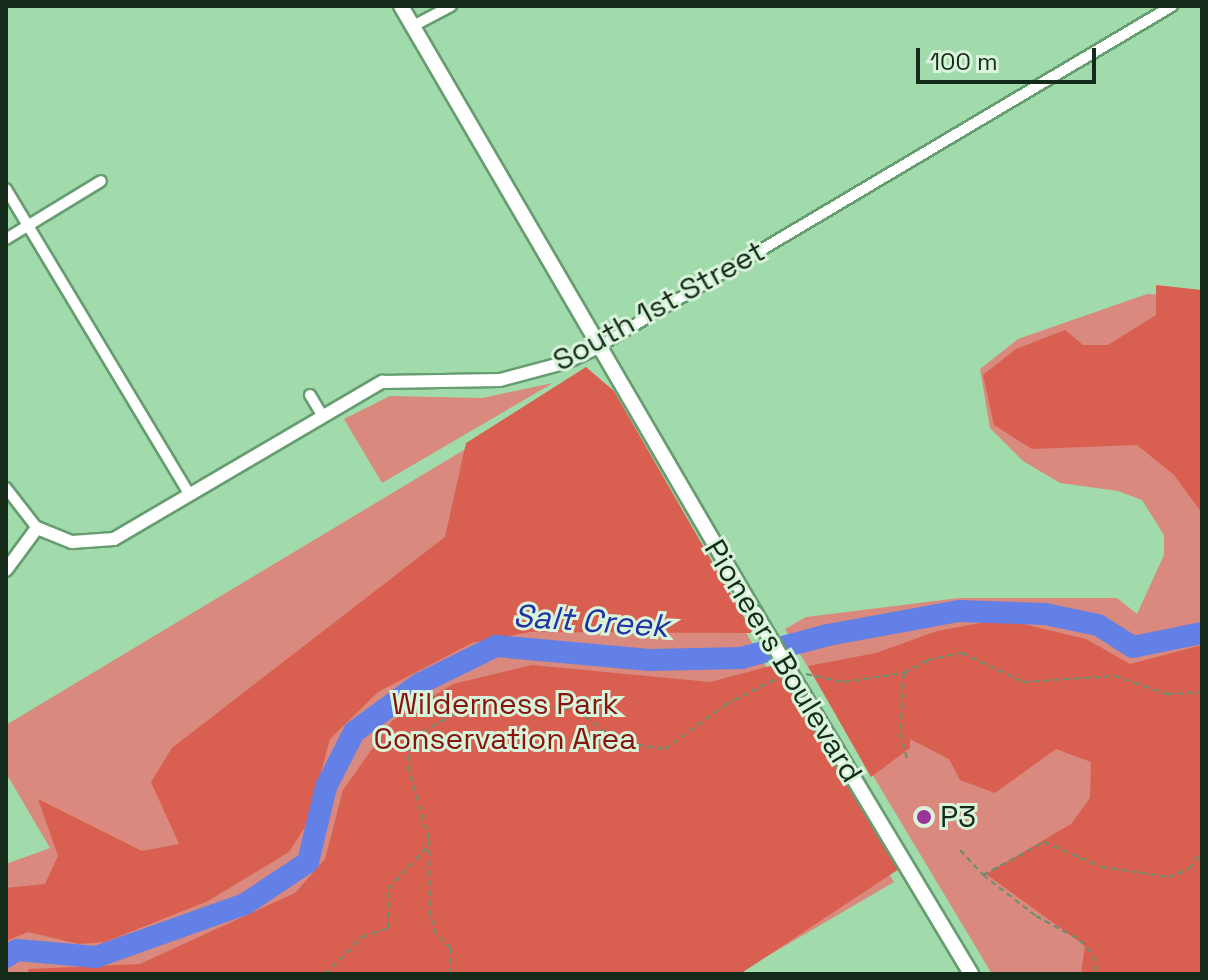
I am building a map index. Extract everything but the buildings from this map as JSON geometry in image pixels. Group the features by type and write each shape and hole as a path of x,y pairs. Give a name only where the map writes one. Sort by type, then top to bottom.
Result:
{"main road":[{"name":"Pioneers Boulevard","path":"401,6 596,348 971,974"}],"street":[{"path":"413,26 451,6"},
{"name":"South 1st Street","path":"37,528 72,542 104,541 190,495 382,382 500,380 564,363 596,348 1172,6"},
{"path":"6,239 101,181"},
{"path":"6,189 190,495"},
{"path":"310,395 322,415"},
{"path":"6,488 37,528 6,570"}],"path":[{"path":"807,674 843,682 904,673 928,660 962,653 1023,682 1115,676 1167,694 1202,692"},
{"path":"904,673 900,733 907,759"},
{"path":"450,974 451,948 436,934 430,916 429,845 408,748 427,726 471,704 559,706 577,710 618,742 665,749 725,705 776,679"},
{"path":"983,875 1044,842 1101,867 1169,877 1189,869 1202,851"},
{"path":"325,974 362,937 388,928 388,889 429,845"},
{"path":"960,850 983,875 1036,916 1073,934 1093,955 1097,974"},
{"path":"162,974 220,974"}],"green space":[{"path":"1156,285 1202,290 1202,513 1174,475 1137,445 1032,449 994,425 983,375 1016,349 1065,330 1083,345 1108,345 1156,315"},
{"path":"1147,294 1202,297 1202,974 992,974 785,629 806,617 959,598 1117,598 1137,614 1164,555 1164,535 1142,500 1118,491 1060,483 1023,461 990,428 980,369 1018,339"},
{"path":"586,367 614,391 753,633 530,632 472,643 378,692 330,739 307,824 289,852 208,901 105,942 79,944 28,932 6,941 6,888 45,884 58,856 38,799 142,851 179,844 151,782 172,748 445,537 466,443"},
{"name":"Wilderness Park Conservation Area","path":"592,373 894,882 737,974 6,974 6,864 50,848 6,773 6,725"},
{"path":"553,383 382,483 344,419 390,396 482,398"},
{"path":"1002,619 1086,639 1130,664 1202,645 1202,974 1081,974 1085,946 986,874 1071,824 1090,798 1091,762 1056,749 995,793 960,780 949,759 910,739 910,748 871,777 808,666 876,653 937,631"},
{"path":"532,665 710,682 774,665 899,869 740,974 27,974 29,969 140,964 295,893 325,859 343,790 392,721 453,684"}],"waterway":[{"name":"Salt Creek","path":"6,957 17,950 96,957 245,904 308,862 326,787 354,732 421,683 496,646 649,660 741,658 828,635 959,611 1045,614 1098,625 1133,647 1202,633"}],"place":[{"name":"P3","path":"924,817"}]}
